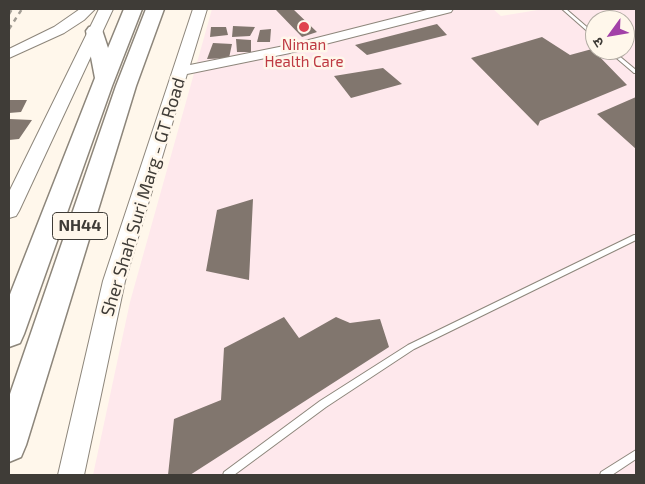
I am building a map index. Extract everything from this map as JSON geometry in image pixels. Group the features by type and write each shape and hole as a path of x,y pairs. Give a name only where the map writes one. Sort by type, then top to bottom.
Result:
{"highway":[{"name":"NH44","path":"9,334 105,78 134,9"},
{"name":"NH44","path":"9,445 126,86 155,9"},
{"path":"95,31 105,78"}],"street":[{"path":"9,43 42,27 69,9"},
{"path":"9,54 59,30 88,9"},
{"path":"9,211 106,9"},
{"name":"Sher Shah Suri Marg - GT Road","path":"71,475 114,281 200,9"},
{"path":"181,71 290,49 446,9"}],"lane":[{"path":"564,9 585,28"},
{"path":"621,60 636,72"},
{"path":"227,475 323,404 411,347 636,238"},
{"path":"604,475 636,454"}],"shaded area":[{"path":"212,9 493,9 501,16 544,9 636,9 636,475 93,475 130,302"}],"building":[{"path":"293,9 317,32 302,37 276,10"},
{"path":"437,24 447,35 367,55 355,45"},
{"path":"233,26 255,27 250,36 232,37"},
{"path":"211,27 226,27 228,35 210,37"},
{"path":"271,29 270,42 257,42 260,30"},
{"path":"542,37 570,55 585,51 585,60 603,60 627,85 540,121 538,126 471,58"},
{"path":"236,39 251,40 251,52 237,52"},
{"path":"213,43 232,44 229,58 207,59"},
{"path":"383,68 402,84 351,98 334,76"},
{"path":"636,97 636,149 597,114"},
{"path":"9,100 27,100 21,112 9,113"},
{"path":"9,119 32,120 19,139 9,140"},
{"path":"253,199 249,280 206,271 217,210"},
{"path":"284,317 299,338 336,317 350,323 380,319 389,347 190,475 168,475 174,419 221,400 224,348"}],"railway":[{"path":"9,14 12,9"},
{"path":"9,29 22,9"}],"place":[{"name":"Niman Health Care","path":"304,27"}]}
